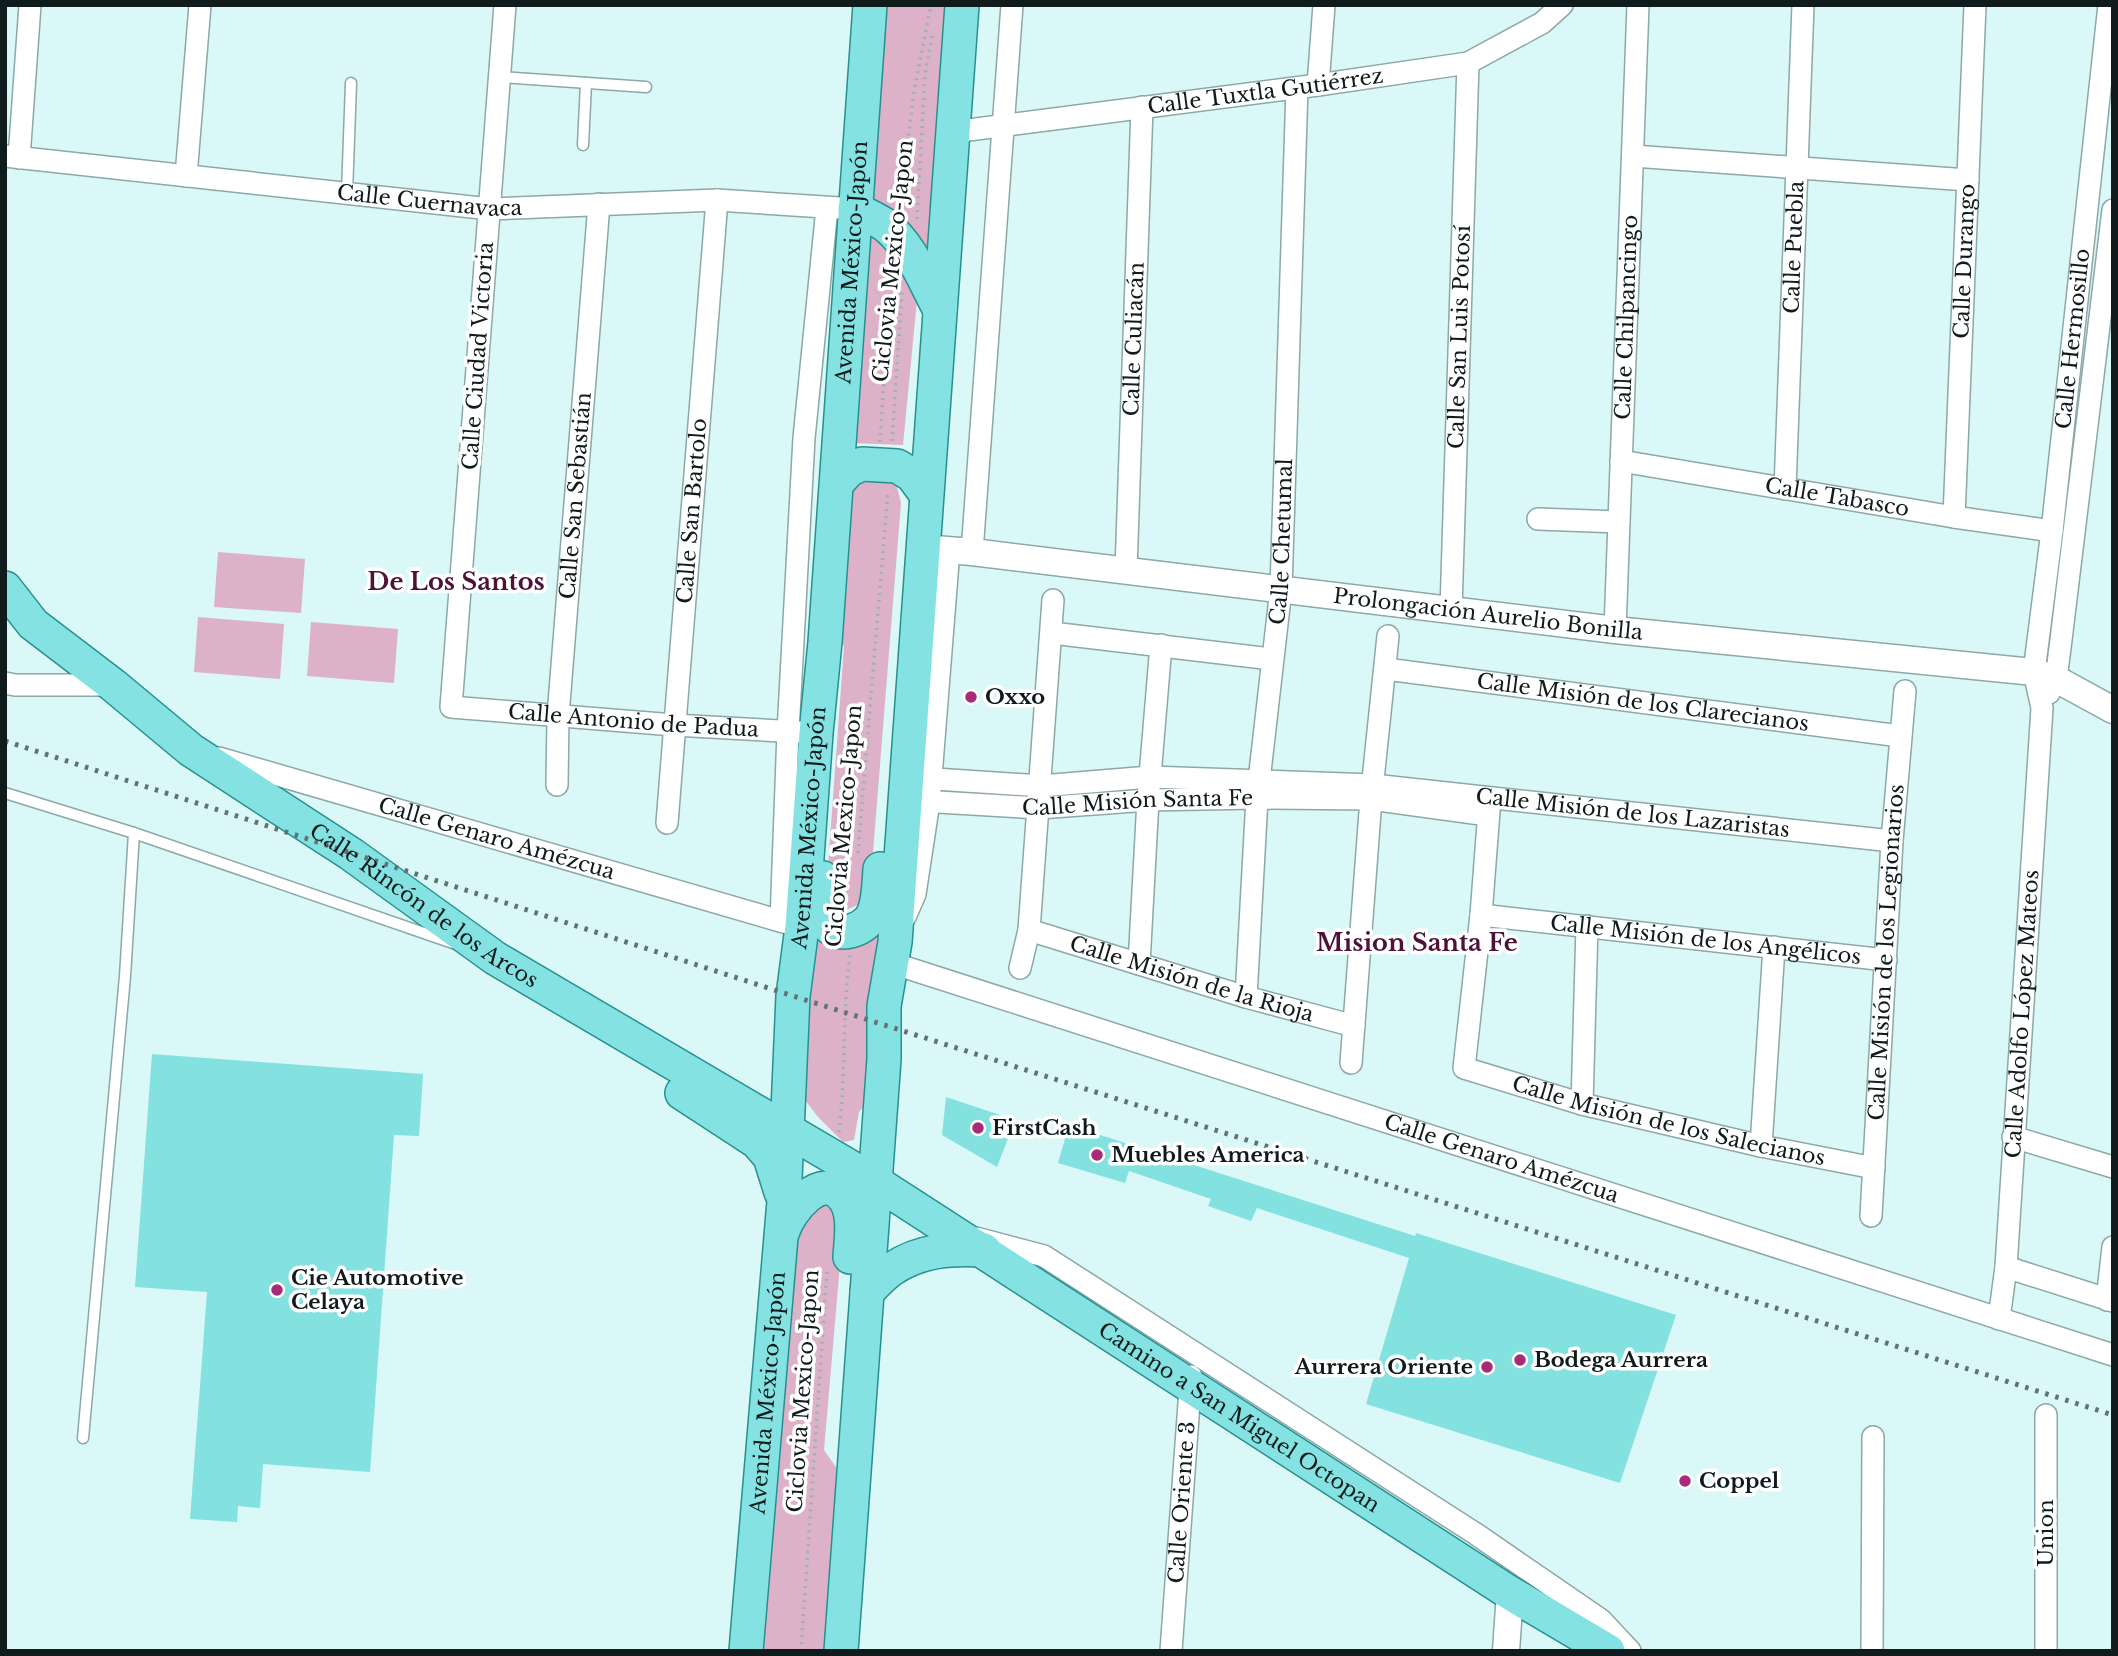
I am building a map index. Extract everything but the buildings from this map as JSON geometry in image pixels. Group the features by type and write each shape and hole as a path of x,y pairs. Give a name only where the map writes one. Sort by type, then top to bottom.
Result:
{"main road":[{"name":"Avenida México-Japón","path":"746,1651 789,1131 792,924 802,733 825,642 837,483 841,209 870,5"},
{"path":"926,494 962,5"},
{"path":"841,209 883,224 899,239 910,253 940,310"},
{"path":"825,642 831,704 821,910 826,923 838,931 852,931 863,928 874,914 892,710 948,550 926,494 912,475 897,467 862,464 849,470 837,483"},
{"name":"Calle Rincón de los Arcos","path":"5,588 19,619 113,685 191,750 351,854 495,958 874,1181"},
{"path":"841,1651 884,1059 884,1006 917,789 914,653"},
{"path":"542,984 558,1015 757,1142 770,1157 784,1201"},
{"name":"Camino a San Miguel Octopan","path":"874,1181 971,1242 1191,1369 1466,1546 1510,1593 1608,1651"},
{"path":"780,1244 785,1224 798,1203 818,1189 833,1190 844,1198 851,1217 848,1406 855,1462"},
{"path":"867,1292 892,1269 921,1255 971,1242"}],"street":[{"path":"12,157 30,5"},
{"path":"186,176 200,5"},
{"name":"Calle Ciudad Victoria","path":"451,707 506,5"},
{"path":"917,789 1003,124 1012,5"},
{"name":"Calle Chetumal","path":"1246,997 1258,789 1281,589 1308,86 1324,5"},
{"name":"Calle Tuxtla Gutiérrez","path":"953,132 1468,63 1542,23 1562,5"},
{"name":"Calle Chilpancingo","path":"1615,630 1638,5"},
{"name":"Calle Puebla","path":"1785,489 1803,5"},
{"name":"Calle Durango","path":"1954,517 1975,5"},
{"name":"Calle Hermosillo","path":"2045,675 2052,531 2105,137 2109,5"},
{"name":"Calle San Luis Potosí","path":"1451,610 1468,63"},
{"name":"Calle Culiacán","path":"1126,570 1142,107"},
{"path":"1633,156 1968,180"},
{"name":"Calle Cuernavaca","path":"12,157 490,209 717,200 841,209"},
{"name":"Calle San Bartolo","path":"667,822 717,200"},
{"name":"Calle San Sebastián","path":"557,785 558,716 599,204"},
{"path":"802,733 804,438 841,209"},
{"name":"Calle Hermosillo","path":"2045,675 2113,210"},
{"name":"Calle Tabasco","path":"1621,461 2052,531"},
{"path":"1538,519 1619,523"},
{"name":"Prolongación Aurelio Bonilla","path":"948,550 1615,630 2045,675"},
{"path":"1020,968 1030,930 1053,600"},
{"path":"1052,633 1272,659"},
{"path":"1351,1063 1372,792 1388,636"},
{"path":"1139,964 1161,645"},
{"name":"Calle Misión de los Clarecianos","path":"1385,669 1900,736"},
{"path":"2045,675 2113,710"},
{"name":"Calle Adolfo López Mateos","path":"1999,1319 2006,1267 2045,675"},
{"path":"5,683 113,685"},
{"name":"Calle Misión de los Legionarios","path":"1871,1216 1892,841 1905,691"},
{"name":"Calle Antonio de Padua","path":"451,707 802,733"},
{"name":"Calle Genaro Amézcua","path":"191,750 792,924"},
{"name":"Calle Misión Santa Fe","path":"917,789 1041,786 1150,777 1258,789 1372,792"},
{"name":"Calle Misión Santa Fe","path":"917,789 1039,808 1258,789"},
{"name":"Calle Misión de los Lazaristas","path":"1372,792 1489,806 1892,841"},
{"path":"1481,915 1489,806"},
{"name":"Calle Misión de los Angélicos","path":"1481,915 1886,960"},
{"name":"Calle Misión de los Salecianos","path":"1481,915 1464,1068 1582,1104 1760,1146 1874,1168"},
{"path":"1582,1104 1587,926"},
{"name":"Calle Misión de la Rioja","path":"1030,930 1246,997 1354,1026"},
{"path":"1760,1146 1774,947"},
{"name":"Calle Genaro Amézcua","path":"893,952 2113,1356"},
{"path":"2013,1137 2113,1167"},
{"path":"2006,1267 2110,1301 2113,1247"},
{"name":"Calle Oriente 3","path":"1171,1651 1191,1369"},
{"name":"Union","path":"2046,1415 2046,1651"},
{"path":"1872,1651 1873,1437"},
{"path":"1466,1546 1601,1620 1630,1651"},
{"path":"1506,1651 1510,1593"}],"lane":[{"path":"500,76 646,87"},
{"path":"347,193 351,83"},
{"path":"583,145 586,83"},
{"path":"5,793 134,833 495,958"},
{"path":"83,1438 125,976 134,833"}],"path":[{"name":"Ciclovia Mexico-Japon","path":"858,855 903,282 918,216 925,74 937,5"},
{"name":"Ciclovia Mexico-Japon","path":"836,1158 842,1106 845,994 852,931"},
{"name":"Ciclovia Mexico-Japon","path":"801,1651 827,1262"}],"shaded area":[{"path":"882,5 950,5 928,263 868,203"},
{"path":"864,227 901,263 917,300 903,445 850,443"},
{"path":"865,477 896,483 901,503 872,865 862,903 835,915 826,894 844,646 834,636 846,490"},
{"path":"218,552 305,559 301,613 214,607"},
{"path":"198,617 284,624 280,679 194,672"},
{"path":"311,622 398,629 394,683 307,676"},
{"path":"881,918 869,1100 859,1112 854,1140 843,1142 802,1096 812,942 834,940"},
{"path":"833,1202 844,1218 824,1450 838,1470 825,1651 762,1651 789,1237 821,1204"}],"railway":[{"path":"5,741 793,996 2113,1415"}],"place":[{"name":"Oxxo","path":"971,697"},
{"name":"FirstCash","path":"978,1128"},
{"name":"Muebles America","path":"1097,1155"},
{"name":"Cie Automotive Celaya","path":"277,1290"},
{"name":"Bodega Aurrera","path":"1520,1360"},
{"name":"Aurrera Oriente","path":"1487,1367"},
{"name":"Coppel","path":"1685,1481"}],"district":[{"name":"De Los Santos","path":"456,581"},
{"name":"Mision Santa Fe","path":"1417,942"}]}
